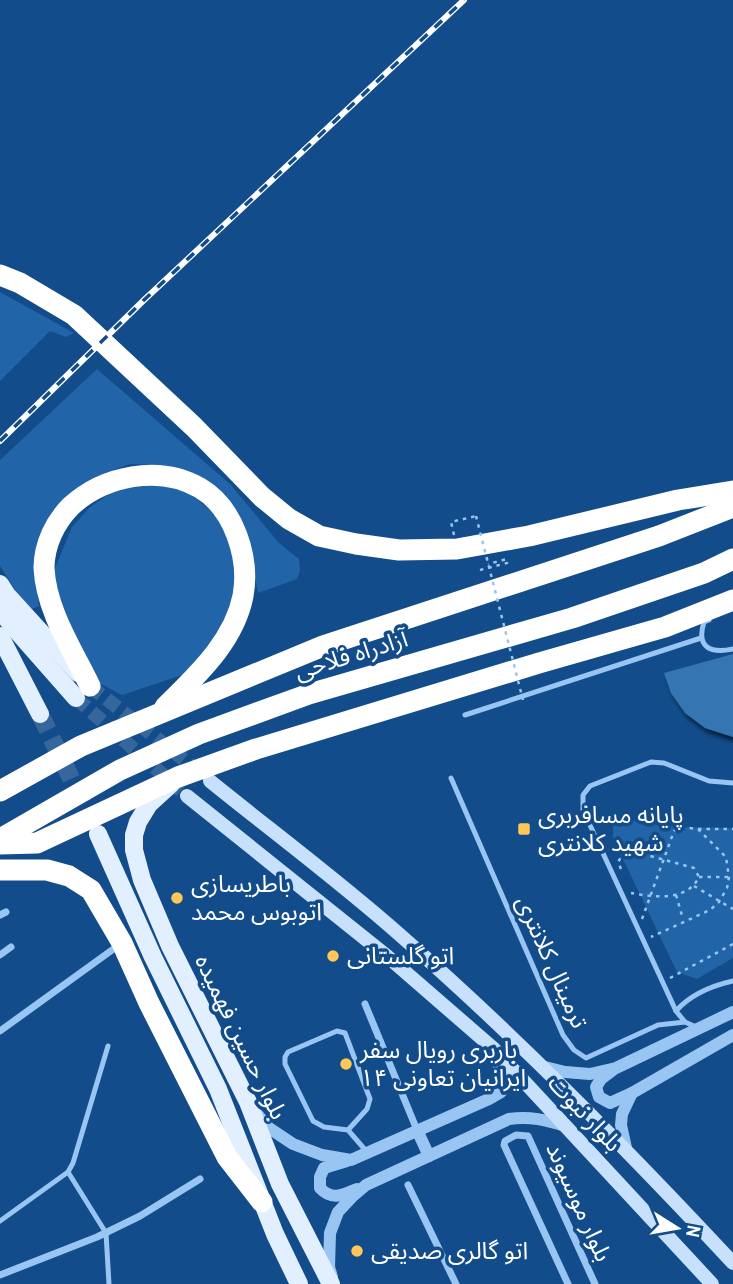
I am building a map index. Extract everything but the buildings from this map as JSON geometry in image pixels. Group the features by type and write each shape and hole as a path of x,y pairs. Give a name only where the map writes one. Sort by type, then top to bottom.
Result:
{"highway":[{"path":"0,275 20,283 74,315 194,427 262,497 289,519 319,536 399,550 457,549 529,536 678,500 733,491"},
{"path":"83,692 48,593 44,565 50,534 63,514 82,496 107,482 136,475 170,478 200,488 224,510 239,541 245,576 243,597 224,640 208,664 156,716"},
{"name":"آزادراه فلاحی","path":"0,791 81,746 323,646 660,536 733,507"},
{"name":"آزادراه فلاحی","path":"0,841 120,770 199,734 309,694 572,618 704,573 733,559"},
{"path":"0,841 37,843 183,787 256,749 726,607"},
{"path":"0,870 47,870 69,876 91,890 122,943 227,1157 262,1202"}],"main road":[{"path":"0,584 83,692"},
{"path":"0,609 10,623 83,692"},
{"path":"0,636 40,715"},
{"name":"بلوار نبوت","path":"210,781 398,933 626,1148 733,1264"},
{"name":"بلوار نبوت","path":"183,787 494,1049 712,1284"},
{"name":"بلوار حسین فهمیده","path":"183,787 149,804 138,822 134,835 134,850 142,880 170,946 248,1102 280,1184 332,1284"},
{"name":"بلوار حسین فهمیده","path":"98,834 153,957 218,1089 262,1202 299,1284"}],"street":[{"path":"0,1031 122,943"},
{"path":"0,955 11,947"},
{"path":"365,1004 429,1156"},
{"path":"733,1012 616,1068 601,1079 596,1087 599,1097 610,1103 632,1093 733,1035"},
{"path":"494,1049 503,1079 501,1091 489,1099 351,1160 324,1168 320,1177 320,1188 325,1194 337,1197 509,1119 540,1118 566,1127"},
{"path":"541,1066 590,1074 616,1068"},
{"path":"626,1148 621,1125 622,1114 632,1093"},
{"path":"248,1102 269,1128 293,1144 322,1155 351,1160"},
{"name":"بلوار موسیوند","path":"568,1284 504,1144 516,1135 528,1136 595,1284"},
{"path":"0,1275 106,1233 200,1180"},
{"path":"332,1284 329,1267 330,1233 338,1212 366,1185"},
{"path":"408,1185 456,1284"}],"lane":[{"path":"726,607 704,622 701,638 710,649 733,649"},
{"path":"465,715 701,638"},
{"path":"699,1028 685,1022 676,1011 588,822 582,800 586,790 594,783 651,762 664,763 709,781 733,783"},
{"name":"ترمینال کلانتری","path":"451,778 563,1035 574,1051 586,1058 658,1025 685,1022"},
{"path":"676,1011 684,1002 705,990 733,981"},
{"path":"348,1130 367,1109 370,1099 345,1033 337,1031 288,1052 285,1064 313,1121 324,1127 348,1130 368,1152"},
{"path":"0,1221 68,1172 108,1046"},
{"path":"68,1172 106,1233 110,1284"}],"path":[{"path":"451,522 476,516 523,699"},
{"path":"474,546 480,570 508,563 507,559 488,564"},
{"path":"642,919 676,828 733,829"},
{"path":"650,937 710,909 719,902 727,888 731,877 726,857 698,828"},
{"path":"618,862 636,854 694,868 699,877"},
{"path":"699,877 731,877"},
{"path":"631,893 650,896 676,895 693,886 699,877"},
{"path":"693,886 733,909"},
{"path":"676,895 683,920"},
{"path":"670,978 733,944"}],"shaded area":[{"path":"0,292 74,333 66,337 50,331 0,381"},
{"path":"97,369 231,485 279,543 299,559 300,571 297,579 258,593 248,539 190,473 152,465 130,464 103,474 78,491 41,539 35,579 39,606 32,609 19,596 0,566 0,460"},
{"path":"166,484 190,493 215,515 233,548 239,580 222,632 182,675 122,695 99,683 51,587 55,568 72,527 89,508 117,488"},
{"path":"622,819 682,827 733,828 733,958 697,979 677,972 613,838 613,825 615,821"}],"tunnel":[{"path":"90,686 201,773"},
{"path":"76,698 187,796"},
{"path":"40,714 95,828"}],"railway":[{"path":"0,441 144,300 464,0"}],"place":[{"name":"پایانه مسافربری شهید کلانتری","path":"524,829"},
{"name":"باطریسازی اتوبوس محمد","path":"177,898"},
{"name":"اتو گلستانی","path":"333,956"},
{"name":"باربری رویال سفر ایرانیان تعاونی ۱۴","path":"346,1064"},
{"name":"اتو گالری صدیقی","path":"357,1251"}]}
